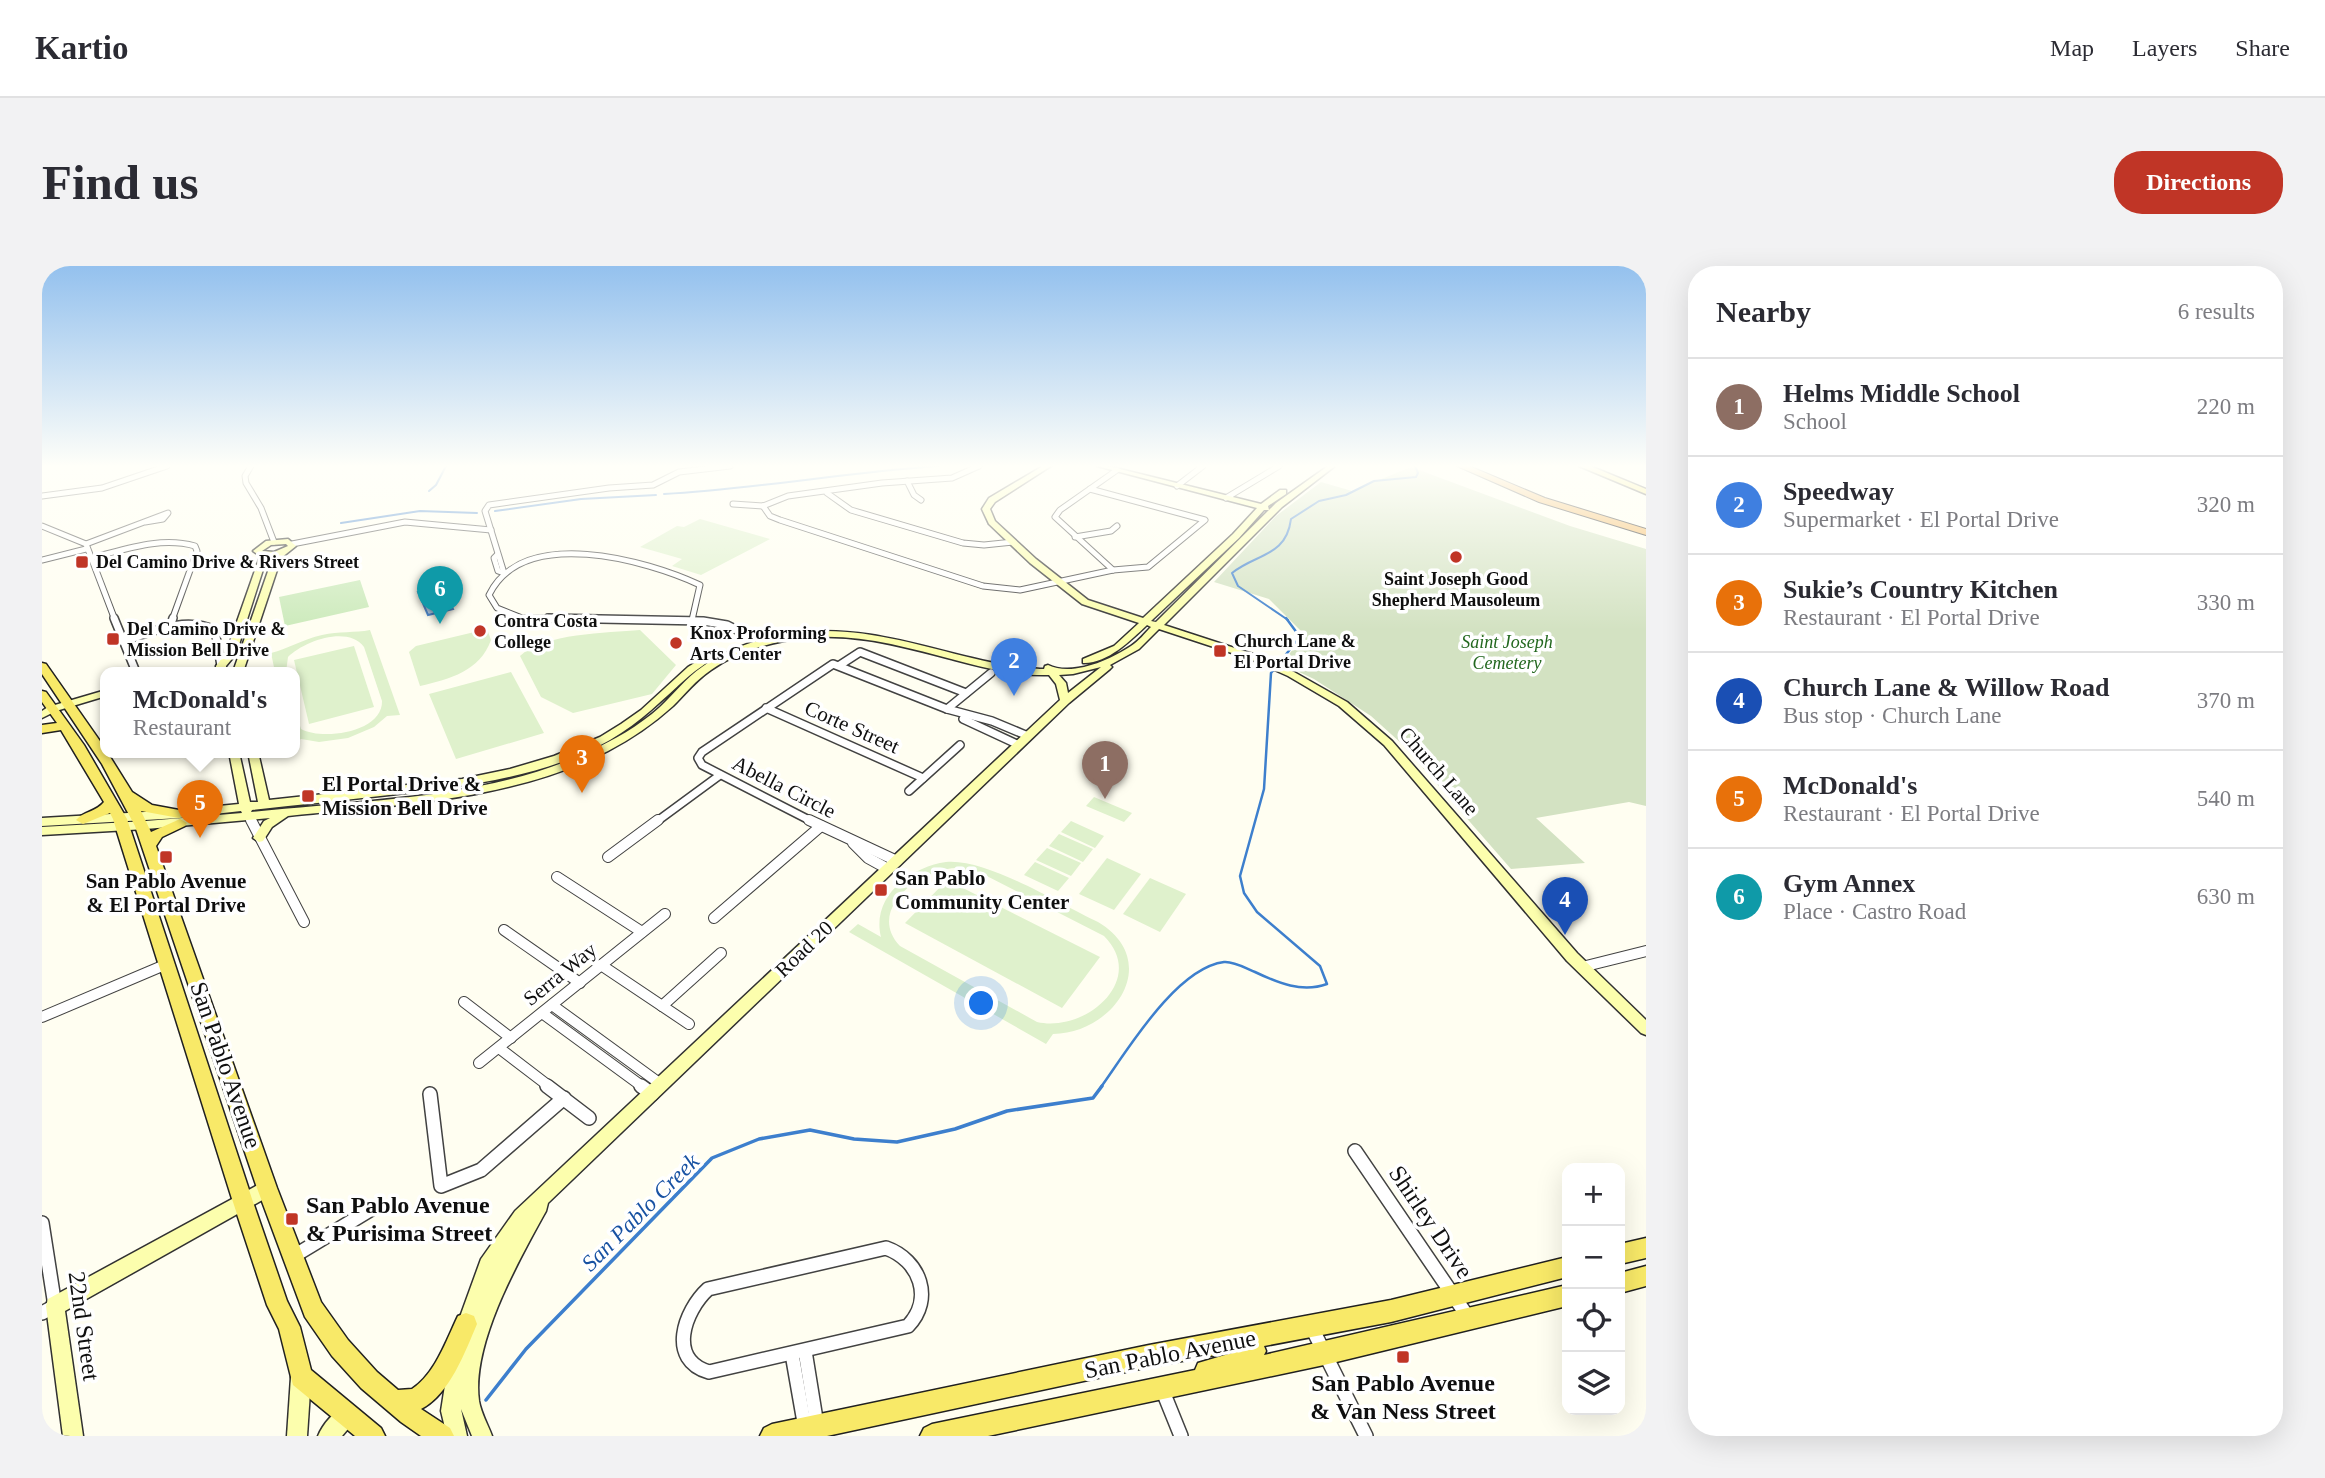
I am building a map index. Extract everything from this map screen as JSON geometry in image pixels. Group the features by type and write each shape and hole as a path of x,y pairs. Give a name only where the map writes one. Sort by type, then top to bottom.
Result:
{"highway":[{"path":"1609,521 1646,532"}],"main road":[{"name":"San Pablo Avenue","path":"42,666 100,747"},
{"name":"San Pablo Avenue","path":"42,694 50,712 65,726 122,823 243,1202 278,1305 289,1327 301,1377"},
{"path":"42,729 65,726"},
{"name":"San Pablo Avenue","path":"106,758 128,796 149,845 267,1188 313,1309 369,1380 442,1436"},
{"path":"128,796 148,809 179,818"},
{"path":"83,820 103,812 111,802"},
{"path":"149,845 157,834 179,818"},
{"path":"152,916 161,918 171,941 184,942"},
{"path":"167,964 177,967 181,979 198,985"},
{"path":"1625,1253 1646,1248"},
{"name":"San Pablo Avenue","path":"772,1436 1149,1356 1311,1328 1562,1268"},
{"path":"1625,1282 1646,1276"},
{"name":"San Pablo Avenue","path":"932,1436 1324,1354 1562,1296"},
{"path":"395,1401 413,1401 426,1391 452,1353 466,1325"},
{"path":"1200,1380 1205,1371 1213,1367 1250,1359 1255,1351 1249,1340"},
{"path":"301,1377 373,1436"}],"street":[{"path":"266,521 274,541"},
{"path":"488,521 497,555 494,558 498,571 504,573"},
{"path":"782,521 983,586 1014,590 1113,570 1139,569 1154,564 1204,521"},
{"path":"887,521 963,543 984,545 1013,542"},
{"name":"Church Lane","path":"992,521 1058,582 1091,605 1266,663 1291,674 1343,705 1388,743 1582,967 1646,1029"},
{"path":"1059,521 1113,570"},
{"path":"1050,669 1109,653 1236,537 1250,521"},
{"name":"Road 20","path":"457,1436 451,1410 466,1325 487,1265 521,1217 1065,701 1136,647 1263,521"},
{"path":"42,560 86,547 145,522"},
{"path":"239,667 277,557 292,544 405,522 491,530"},
{"path":"42,526 86,547 134,667"},
{"path":"1075,537 1111,531 1117,526"},
{"path":"282,553 257,553 258,549 274,541 288,541 292,544"},
{"path":"90,558 160,543 182,542 195,546 197,551 170,628"},
{"path":"222,667 231,654 264,555"},
{"path":"692,620 700,585 607,556 557,555 530,561 504,573 491,587 489,595 497,608 522,618 703,621 727,625 754,640"},
{"path":"125,641 194,624 213,628 221,667"},
{"path":"246,811 264,803 462,783 544,764 584,749 612,734 643,714 691,668 722,650 754,640 816,628 871,630 1005,662 1050,669 1113,662"},
{"path":"42,831 246,811 296,811 486,788 514,782 579,760 641,727 708,667 754,640"},
{"name":"Abella Circle","path":"892,865 868,858 852,842 720,775 702,765 698,758 702,752 826,666 840,666 860,652 966,693"},
{"path":"840,666 1023,741"},
{"path":"1050,669 1065,692 1065,701"},
{"path":"947,709 991,673"},
{"path":"42,722 50,712 69,703 100,695"},
{"name":"Corte Street","path":"766,708 923,778"},
{"path":"909,791 960,745"},
{"path":"235,758 246,811 304,922"},
{"path":"254,758 264,803"},
{"path":"608,857 720,775"},
{"path":"259,838 268,824 296,811"},
{"path":"42,822 83,820 122,823"},
{"path":"714,918 821,826"},
{"path":"557,877 642,932"},
{"name":"Serra Way","path":"480,1063 665,914"},
{"path":"505,930 580,983"},
{"path":"1582,967 1646,951"},
{"path":"662,1006 721,953"},
{"path":"42,1017 167,964"},
{"path":"601,965 689,1024"},
{"path":"464,1002 511,1038"},
{"path":"552,1005 601,1040 657,1089"},
{"path":"542,1013 591,1049 657,1089"},
{"path":"591,1049 601,1040"},
{"path":"499,1048 589,1118"},
{"path":"430,1094 441,1186 463,1179 489,1164 564,1098"},
{"name":"Shirley Drive","path":"1355,1151 1469,1318"},
{"path":"48,1309 267,1188"},
{"name":"Road 20","path":"482,1436 469,1397 479,1339 504,1271 544,1197"},
{"path":"294,1256 375,1208"},
{"name":"22nd Street","path":"42,1223 48,1309 73,1436"},
{"path":"886,1248 899,1251 911,1260 923,1300 920,1313 913,1323 897,1330 799,1352 704,1371 692,1364 687,1355 687,1315 700,1297 713,1286 886,1248"},
{"path":"1311,1328 1366,1436"},
{"path":"799,1352 811,1426"},
{"path":"297,1436 301,1377"},
{"path":"1161,1387 1181,1436"},
{"path":"328,1436 346,1416"}],"green space":[{"path":"697,521 706,521 770,539 701,575 672,566 682,559 640,547 677,526 684,527"},
{"name":"Saint Joseph Cemetery","path":"1272,521 1555,521 1646,549 1646,806 1629,802 1536,818 1585,863 1511,869 1402,744 1371,716 1314,679 1282,664 1304,634 1269,599 1214,582"},
{"path":"360,580 369,607 285,626 279,597"},
{"path":"487,629 491,640 486,651 472,666 453,677 420,686 409,652 416,646"},
{"path":"370,630 400,715 387,716 374,727 348,738 319,742 300,740 300,726 301,729 311,733 337,734 363,727 380,712 382,701 364,647 357,640 348,637 326,638 295,651 288,657 287,667 274,667 271,653 322,635"},
{"path":"640,630 676,665 652,694 573,713 541,697 520,656 531,648 560,638"},
{"path":"354,646 374,707 309,724 300,686 300,667 296,667 294,660"},
{"path":"511,672 544,733 456,759 429,694"},
{"path":"1094,797 1132,813 1124,822 1086,806"},
{"path":"1071,821 1104,836 1095,848 1061,832"},
{"path":"1059,834 1093,849 1083,862 1049,846"},
{"path":"1047,848 1081,863 1071,876 1036,860"},
{"path":"1107,858 1141,874 1114,910 1079,894"},
{"path":"946,862 982,867 1002,874 1098,922 1117,938 1127,956 1129,974 1123,992 1112,1008 1095,1022 1075,1030 1053,1034 1046,1044 849,932 858,924 881,937 879,922 888,897 907,877 932,865","holes":["957,868 979,872 1104,936 1116,953 1119,970 1115,985 1105,1000 1074,1019 1055,1023 1037,1022 900,946 891,932 889,918 893,905 902,893 928,875 943,870"]},
{"path":"1035,862 1069,878 1058,891 1024,875"},
{"path":"1150,878 1186,894 1160,932 1123,914"},
{"path":"947,880 1100,957 1062,1008 905,923"}],"water":[{"path":"442,587 453,609 428,615 418,592"}],"waterway":[{"path":"341,523 357,521"},
{"name":"San Pablo Creek","path":"1287,619 1238,586 1232,573 1277,548 1288,531 1291,521"},
{"name":"San Pablo Creek","path":"1101,1087 1154,1013 1188,979 1206,968 1228,962 1290,986 1318,987 1327,984 1320,966 1257,912 1244,893 1240,876 1264,789 1271,673 1300,637 1287,619"},
{"name":"San Pablo Creek","path":"486,1400 526,1349 712,1158 759,1139 810,1130 854,1139 897,1142 955,1129 1007,1111 1093,1098 1102,1086"}],"place":[{"name":"Saint Joseph Good Shepherd Mausoleum","path":"1456,557"},
{"name":"Del Camino Drive & Rivers Street","path":"82,562"},
{"name":"Gym Annex","path":"440,624"},
{"name":"Contra Costa College","path":"480,631"},
{"name":"Del Camino Drive & Mission Bell Drive","path":"113,639"},
{"name":"Knox Proforming Arts Center","path":"676,643"},
{"name":"Church Lane & El Portal Drive","path":"1220,651"},
{"name":"Speedway","path":"1014,696"},
{"name":"Sukie’s Country Kitchen","path":"582,793"},
{"name":"El Portal Drive & Mission Bell Drive","path":"308,796"},
{"name":"Helms Middle School","path":"1105,799"},
{"name":"McDonald's","path":"200,838"},
{"name":"San Pablo Avenue & El Portal Drive","path":"166,857"},
{"name":"San Pablo Community Center","path":"881,890"},
{"name":"Church Lane & Willow Road","path":"1565,935"},
{"name":"San Pablo Avenue & Purisima Street","path":"292,1219"},
{"name":"San Pablo Avenue & Van Ness Street","path":"1403,1357"}]}
